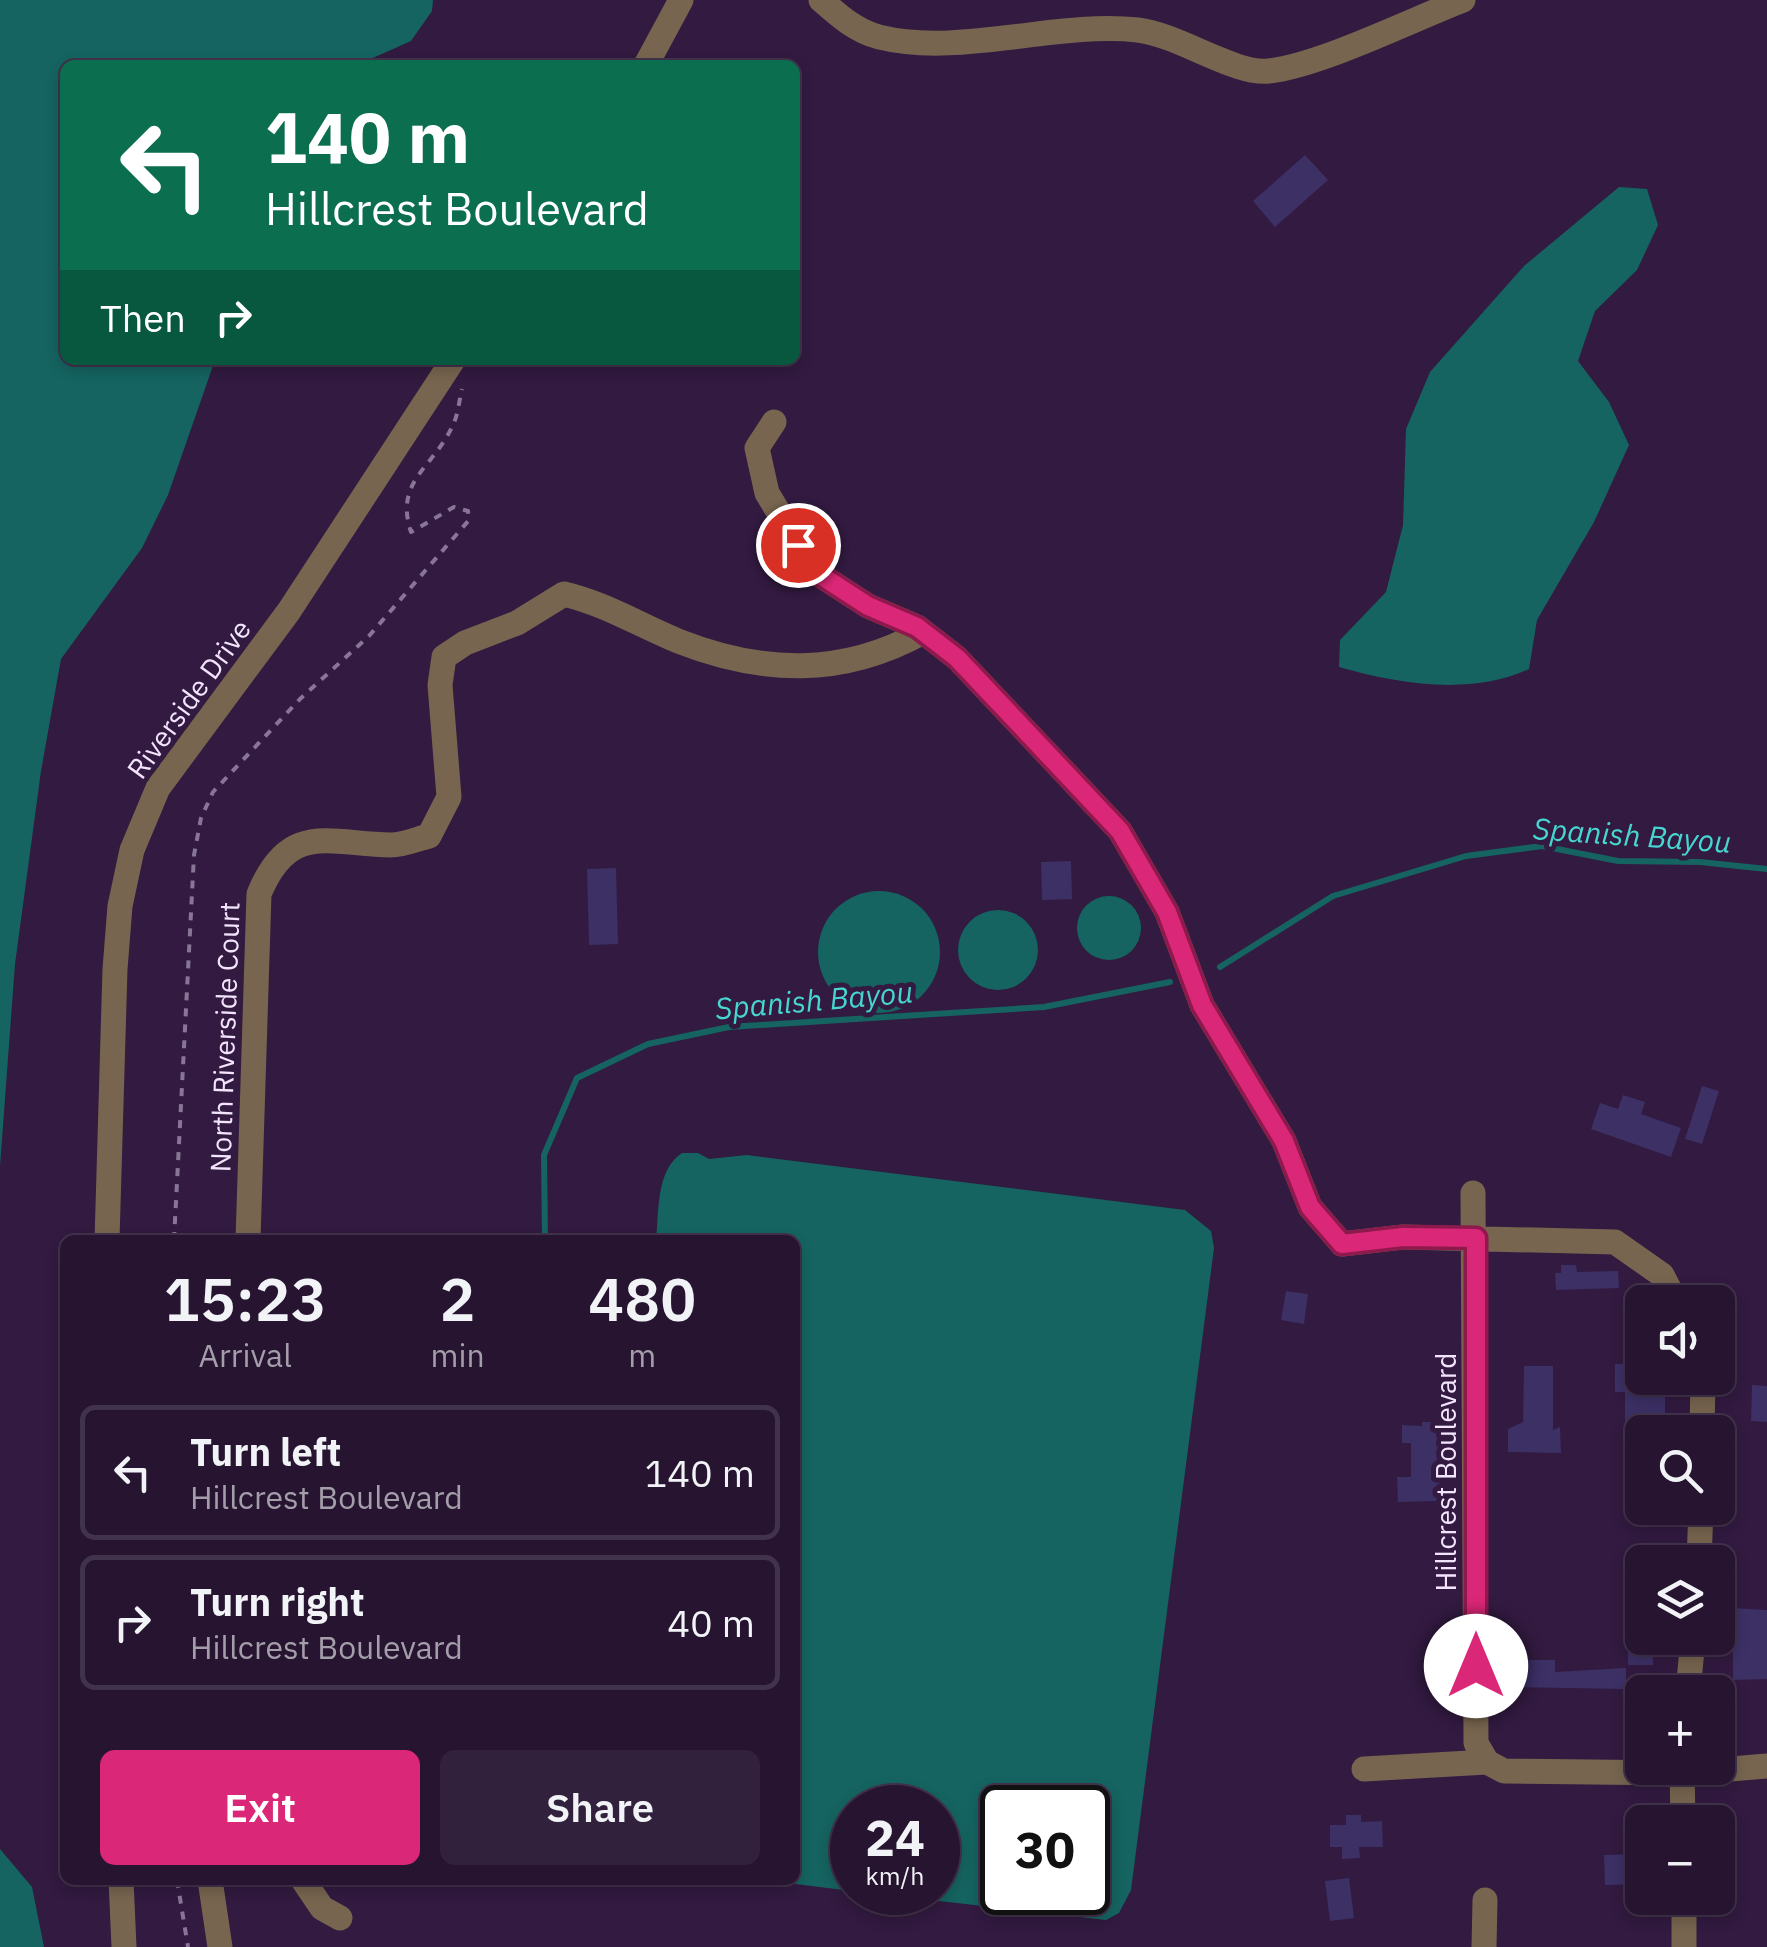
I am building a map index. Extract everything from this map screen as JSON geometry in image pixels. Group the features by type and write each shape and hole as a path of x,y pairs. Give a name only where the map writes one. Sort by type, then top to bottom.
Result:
{"street":[{"path":"649,60 681,0"},
{"path":"821,0 842,19 880,37 981,40 1134,30 1179,40 1248,69 1267,72 1463,0"},
{"name":"Riverside Drive","path":"107,1235 120,906 132,850 158,788 184,748 289,611 459,368"},
{"path":"774,422 757,448 768,493 814,571 868,606 923,632 957,658 1120,831 1167,912 1202,1005 1284,1141 1310,1207 1342,1244 1403,1237 1615,1242 1662,1275 1667,1285"},
{"name":"North Riverside Court","path":"248,1235 259,894 270,868 294,846 321,838 395,845 429,836 449,797 440,686 444,657 465,643 518,623 564,594 600,603 680,641 777,668 836,664 923,632"},
{"name":"Hillcrest Boulevard","path":"1473,1194 1476,1744 1487,1762"},
{"path":"1364,1769 1487,1762 1504,1771 1625,1770"},
{"path":"1735,1768 1767,1766"},
{"path":"121,1885 124,1947"},
{"path":"211,1885 220,1947"},
{"path":"306,1885 322,1908 340,1918"},
{"path":"1484,1900 1484,1947"},
{"path":"1684,1915 1684,1947"}],"path":[{"path":"174,1235 194,855 201,818 223,781 300,698 369,636 469,520 468,512 454,506 411,532 405,513 412,485 452,428 459,368"},
{"path":"178,1885 188,1947"}],"shaded area":[{"path":"0,0 433,0 432,11 411,41 368,60 60,60 60,365 213,365 168,495 142,548 61,659 41,771 15,964 0,1166"},
{"path":"1619,187 1647,189 1658,225 1637,270 1595,311 1578,361 1609,402 1629,445 1594,522 1537,620 1529,669 1459,685 1410,682 1339,667 1340,640 1386,592 1403,525 1406,429 1430,372 1524,266"},
{"path":"879,891 902,896 922,909 935,929 940,952 935,975 922,995 902,1008 879,1013 856,1008 836,995 823,975 818,952 823,929 836,909 856,896"},
{"path":"1109,896 1132,905 1141,928 1132,951 1109,960 1086,951 1077,928 1086,905"},
{"path":"998,910 1013,913 1026,922 1035,935 1035,965 1026,978 1013,987 998,990 983,987 970,978 961,965 958,950 961,935 970,922 983,913"},
{"path":"682,1153 698,1153 709,1159 747,1155 1185,1210 1211,1231 1214,1248 1131,1890 1119,1913 1106,1920 1062,1915 1110,1915 1110,1785 980,1785 980,1906 960,1903 960,1785 830,1785 830,1888 800,1885 800,1235 656,1235 663,1180"},
{"path":"0,1849 32,1887 44,1947 0,1947"}],"building":[{"path":"1305,155 1328,180 1275,227 1253,201"},
{"path":"1071,861 1072,899 1042,900 1041,862"},
{"path":"616,868 618,944 589,945 587,869"},
{"path":"1702,1086 1719,1091 1702,1144 1685,1139"},
{"path":"1623,1095 1645,1102 1641,1114 1681,1128 1671,1157 1591,1129 1600,1103 1618,1109"},
{"path":"1561,1265 1576,1265 1577,1272 1618,1271 1619,1288 1556,1290 1555,1273 1561,1273"},
{"path":"1286,1291 1308,1294 1304,1324 1281,1320"},
{"path":"1615,1364 1625,1364 1625,1392 1615,1392"},
{"path":"1524,1366 1553,1366 1553,1430 1560,1427 1561,1453 1508,1452 1508,1429 1523,1422"},
{"path":"1752,1385 1767,1386 1767,1422 1751,1421"},
{"path":"1625,1395 1665,1395 1665,1415 1625,1415"},
{"path":"1422,1422 1442,1422 1442,1431 1451,1431 1451,1471 1440,1471 1440,1501 1398,1502 1397,1477 1411,1477 1411,1443 1402,1443 1402,1425 1422,1426"},
{"path":"1735,1608 1767,1610 1767,1679 1735,1680"},
{"path":"1628,1655 1662,1655 1653,1656 1653,1665 1628,1665"},
{"path":"1524,1660 1555,1660 1555,1672 1626,1668 1625,1689 1515,1687 1515,1672 1524,1672"},
{"path":"1346,1815 1361,1815 1361,1822 1382,1821 1383,1847 1359,1847 1360,1858 1342,1859 1342,1847 1330,1847 1330,1825 1346,1825"},
{"path":"1625,1854 1625,1884 1605,1885 1604,1855"},
{"path":"1349,1878 1354,1918 1330,1921 1325,1881"}],"waterway":[{"name":"Spanish Bayou","path":"1220,967 1333,896 1466,856 1542,846 1618,861 1700,862 1767,869"},
{"name":"Spanish Bayou","path":"545,1235 544,1155 577,1078 648,1044 729,1027 1044,1007 1170,982"}],"route":[{"path":"798,545 814,571 868,606 917,627 957,658 1120,831 1167,912 1202,1005 1284,1141 1310,1207 1342,1244 1403,1237 1476,1238 1476,1666"}]}
